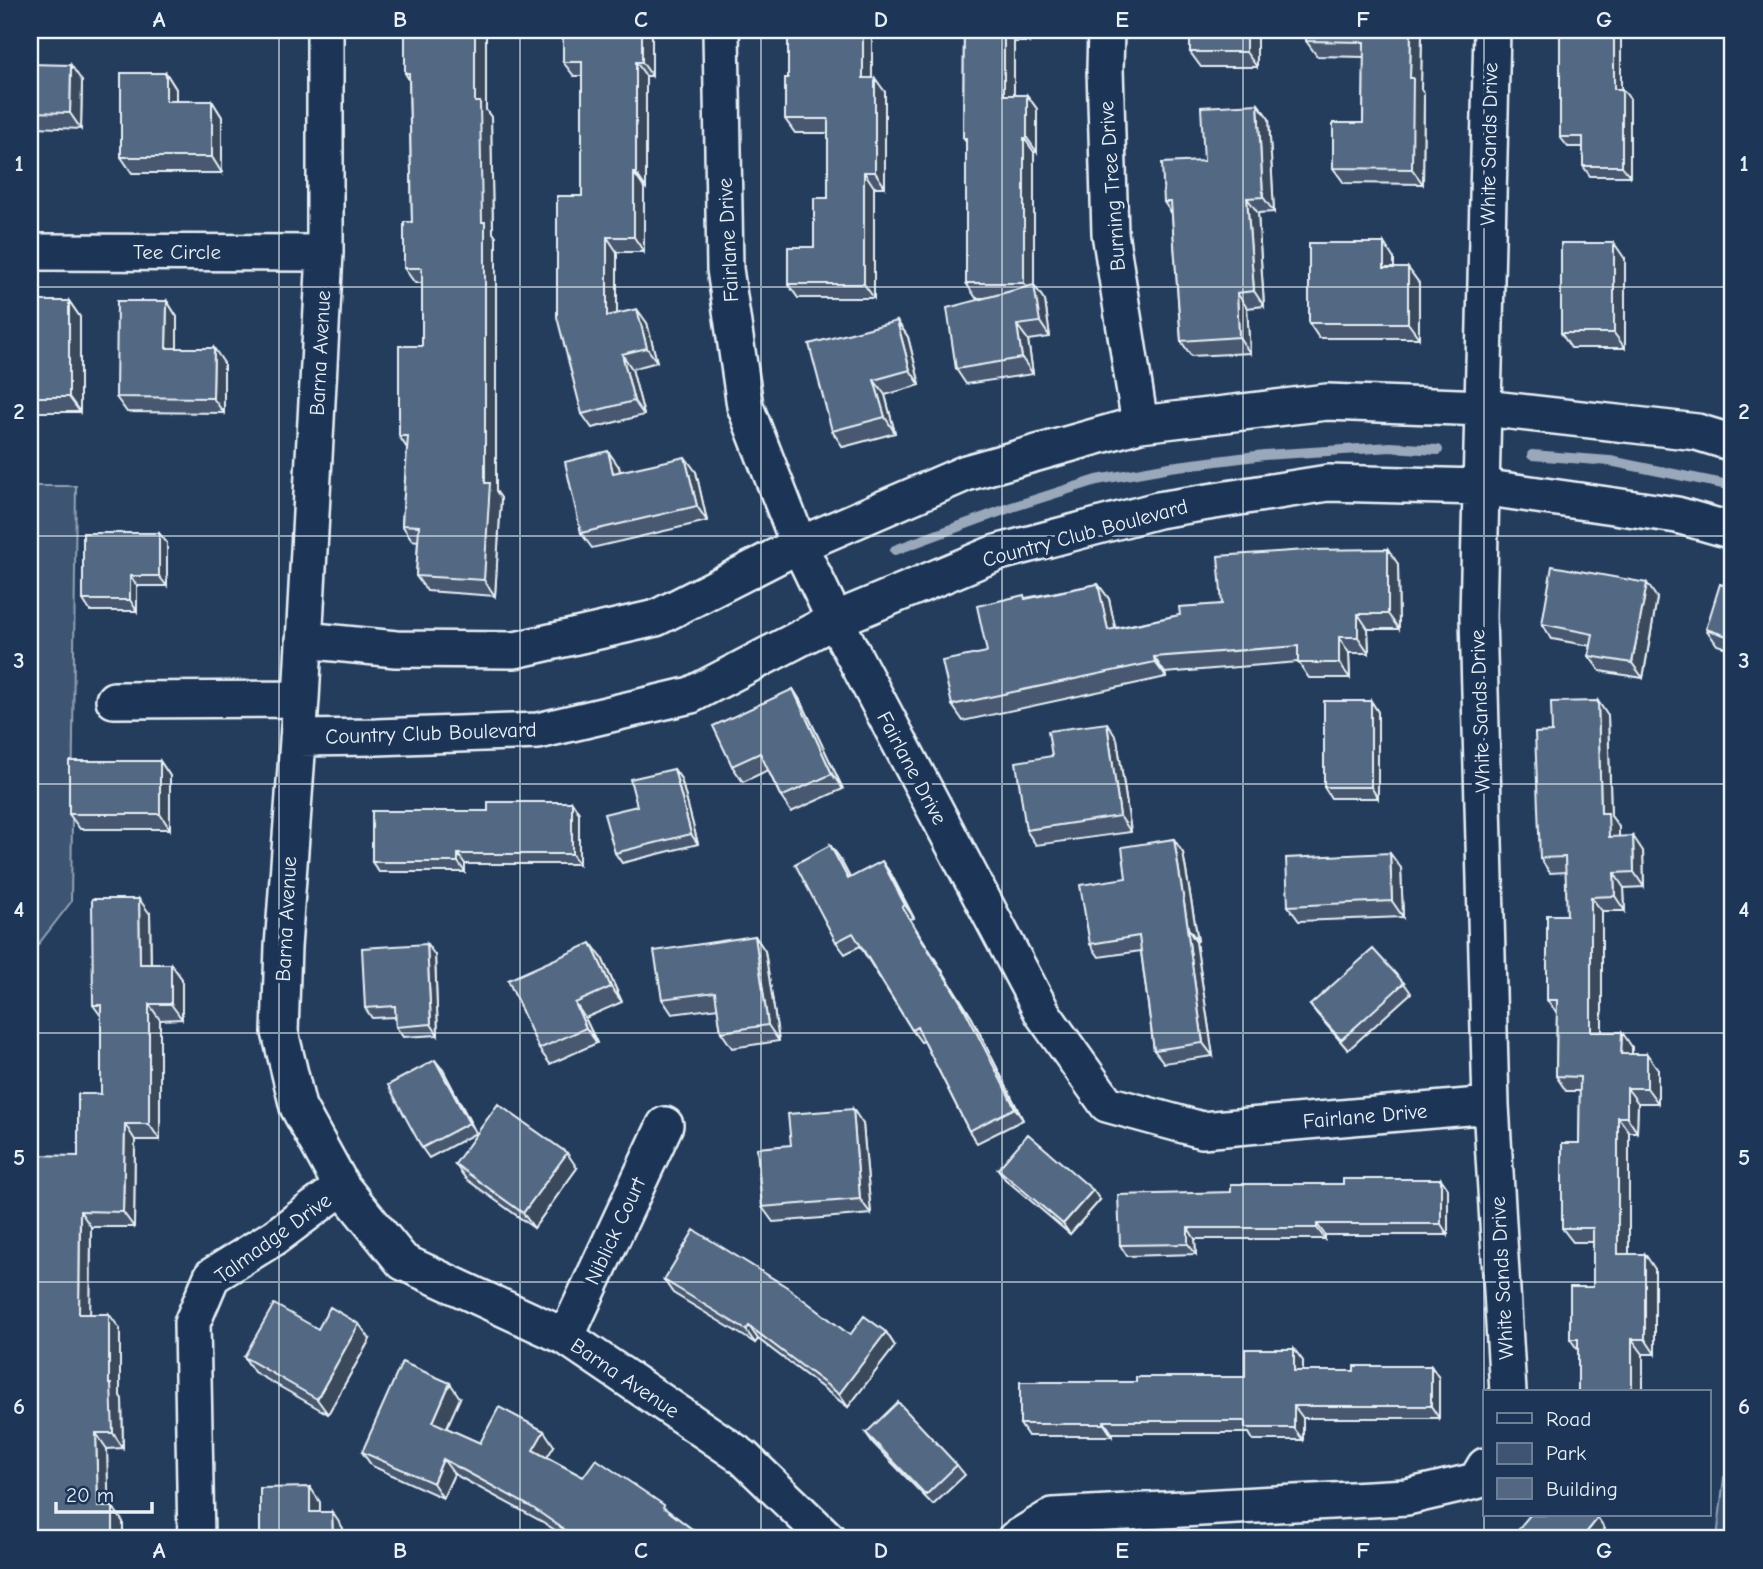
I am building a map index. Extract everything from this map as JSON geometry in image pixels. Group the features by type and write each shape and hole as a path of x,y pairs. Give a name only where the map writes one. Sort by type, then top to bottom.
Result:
{"street":[{"name":"Barna Avenue","path":"324,30 325,253 280,1032 298,1107 342,1188 403,1262 566,1338 743,1457 828,1539"},
{"name":"Fairlane Drive","path":"722,30 725,269 745,406 799,545 835,620 1043,1014 1107,1104 1202,1130 1491,1105"},
{"name":"Burning Tree Drive","path":"1106,30 1104,69 1110,233 1140,424"},
{"name":"White Sands Drive","path":"1492,30 1478,616 1491,1105 1508,1390"},
{"name":"Tee Circle","path":"30,251 325,253"},
{"path":"304,640 396,649 515,650 656,618 799,545 967,472 1140,424 1326,402 1484,408 1697,432 1733,443"},
{"name":"Country Club Boulevard","path":"298,738 538,731 691,695 835,620 996,553 1158,510 1328,483 1481,486 1677,515 1733,531"},
{"path":"114,701 301,699"},
{"name":"Niblick Court","path":"566,1338 665,1125"},
{"name":"Talmadge Drive","path":"196,1539 192,1323 212,1276 275,1237 342,1188"},
{"path":"1015,1539 1053,1516 1407,1497 1476,1481 1483,1469"}],"green space":[{"path":"30,486 76,486 71,902 30,955"},
{"path":"1733,1469 1733,1539 1717,1539 1724,1477"}],"building":[{"path":"405,30 475,30 475,102 480,102 482,222 485,222 485,483 490,483 484,580 416,576 419,526 402,525 408,436 399,436 399,346 422,346 422,268 404,268 404,222 412,222 409,73 405,73"},
{"path":"563,30 642,30 642,62 636,62 634,237 607,237 607,316 637,309 647,348 622,354 634,401 582,414 557,317 557,196 582,196 582,62 563,62"},
{"path":"788,30 863,30 863,78 875,78 875,172 864,172 864,284 788,284 788,247 814,247 814,198 828,198 828,119 785,119"},
{"path":"964,30 1004,30 1004,95 1027,95 1027,138 1024,138 1024,283 966,283"},
{"path":"1190,30 1246,30 1246,52 1190,52"},
{"path":"1306,30 1411,30 1412,169 1333,168 1333,123 1363,123 1364,42 1306,41"},
{"path":"1560,30 1614,30 1614,89 1622,89 1622,166 1583,166 1583,137 1560,137"},
{"path":"30,64 71,65 70,113 30,112"},
{"path":"121,73 166,73 166,101 212,101 212,157 121,157"},
{"path":"1258,104 1263,197 1247,198 1254,291 1237,293 1239,337 1181,341 1171,202 1164,202 1162,163 1204,161 1201,107"},
{"path":"1309,243 1384,243 1384,268 1408,268 1408,323 1309,323"},
{"path":"1561,243 1614,243 1614,333 1561,333"},
{"path":"1034,285 1040,322 1017,325 1022,358 956,369 947,308"},
{"path":"30,301 69,301 69,397 30,397"},
{"path":"117,301 167,301 166,348 214,348 213,398 116,397"},
{"path":"897,321 910,370 874,380 885,417 832,431 809,344"},
{"path":"608,451 613,473 685,457 697,506 581,533 565,462"},
{"path":"83,533 159,533 159,576 130,576 130,600 83,600"},
{"path":"1388,549 1388,614 1358,614 1358,637 1339,637 1339,663 1298,663 1298,646 1154,657 1155,662 952,705 942,661 987,652 977,606 1024,595 1025,599 1098,584 1108,630 1180,615 1179,607 1222,604 1218,556 1306,550"},
{"path":"1552,566 1647,583 1632,663 1589,656 1593,634 1542,624"},
{"path":"1720,584 1733,588 1733,638 1706,629"},
{"path":"793,689 832,774 781,797 760,753 732,766 713,726"},
{"path":"1324,701 1371,701 1371,787 1324,787"},
{"path":"1598,701 1601,813 1608,813 1609,837 1633,836 1634,872 1614,873 1615,896 1591,897 1591,1032 1622,1032 1621,1054 1647,1054 1647,1088 1627,1088 1627,1117 1618,1117 1618,1254 1645,1254 1645,1339 1632,1339 1632,1390 1578,1390 1578,1339 1570,1339 1570,1287 1593,1287 1593,1228 1562,1228 1562,1143 1579,1143 1580,1077 1556,1076 1557,1000 1547,1000 1547,915 1567,915 1565,857 1540,858 1535,733 1552,732 1551,702"},
{"path":"1107,723 1120,816 1026,830 1016,762 1052,756 1048,731"},
{"path":"1733,732 1733,785 1731,785"},
{"path":"69,761 160,761 160,814 69,814"},
{"path":"674,769 691,834 615,853 604,814 637,806 630,779"},
{"path":"488,802 572,802 572,854 458,854 458,862 372,862 372,811 488,811"},
{"path":"1174,839 1203,1043 1154,1050 1139,936 1090,944 1080,885 1126,878 1122,847"},
{"path":"830,845 848,879 882,861 905,905 902,907 963,1006 1015,1108 969,1131 917,1027 912,1030 853,933 836,942 795,864"},
{"path":"1390,853 1392,901 1288,906 1286,858"},
{"path":"1731,853 1733,853 1733,936"},
{"path":"92,899 139,899 140,964 171,964 171,1004 149,1004 149,1124 125,1124 123,1212 80,1211 79,1314 109,1314 109,1384 113,1433 96,1433 98,1507 113,1507 113,1539 30,1539 30,1155 78,1156 78,1094 101,1094 101,1005 93,1005"},
{"path":"755,936 768,1025 721,1032 715,992 662,999 654,951"},
{"path":"591,943 611,987 575,1003 586,1028 539,1049 508,980"},
{"path":"427,944 431,1024 396,1027 395,1006 365,1008 362,948"},
{"path":"1373,949 1404,983 1341,1040 1310,1005"},
{"path":"435,1060 469,1123 422,1148 388,1085"},
{"path":"498,1104 567,1153 523,1213 455,1164"},
{"path":"853,1109 860,1199 762,1207 757,1148 791,1145 788,1114"},
{"path":"1028,1134 1093,1190 1063,1224 998,1169"},
{"path":"1343,1179 1441,1179 1441,1224 1188,1228 1188,1244 1120,1245 1118,1195 1231,1192 1231,1184 1343,1184"},
{"path":"694,1230 787,1287 850,1335 864,1316 886,1332 839,1394 749,1326 746,1330 664,1280"},
{"path":"274,1304 318,1329 330,1307 359,1324 317,1399 244,1357"},
{"path":"1245,1349 1294,1349 1294,1371 1354,1371 1354,1366 1431,1366 1431,1406 1294,1406 1294,1428 1245,1428 1245,1421 1020,1424 1020,1382 1136,1382 1136,1377 1245,1377"},
{"path":"402,1362 450,1383 433,1422 480,1443 499,1407 544,1431 533,1450 583,1477 596,1459 664,1505 663,1507 705,1539 578,1539 533,1508 443,1459 433,1483 362,1452"},
{"path":"898,1402 957,1465 926,1495 866,1433"},
{"path":"310,1487 310,1512 332,1512 333,1539 260,1539 260,1488"},
{"path":"1529,1516 1598,1518 1581,1539 1510,1539"}],"waterway":[{"path":"895,550 1012,507 1097,480 1264,455 1391,447 1438,450"},
{"path":"1532,455 1610,461 1733,486"}]}
